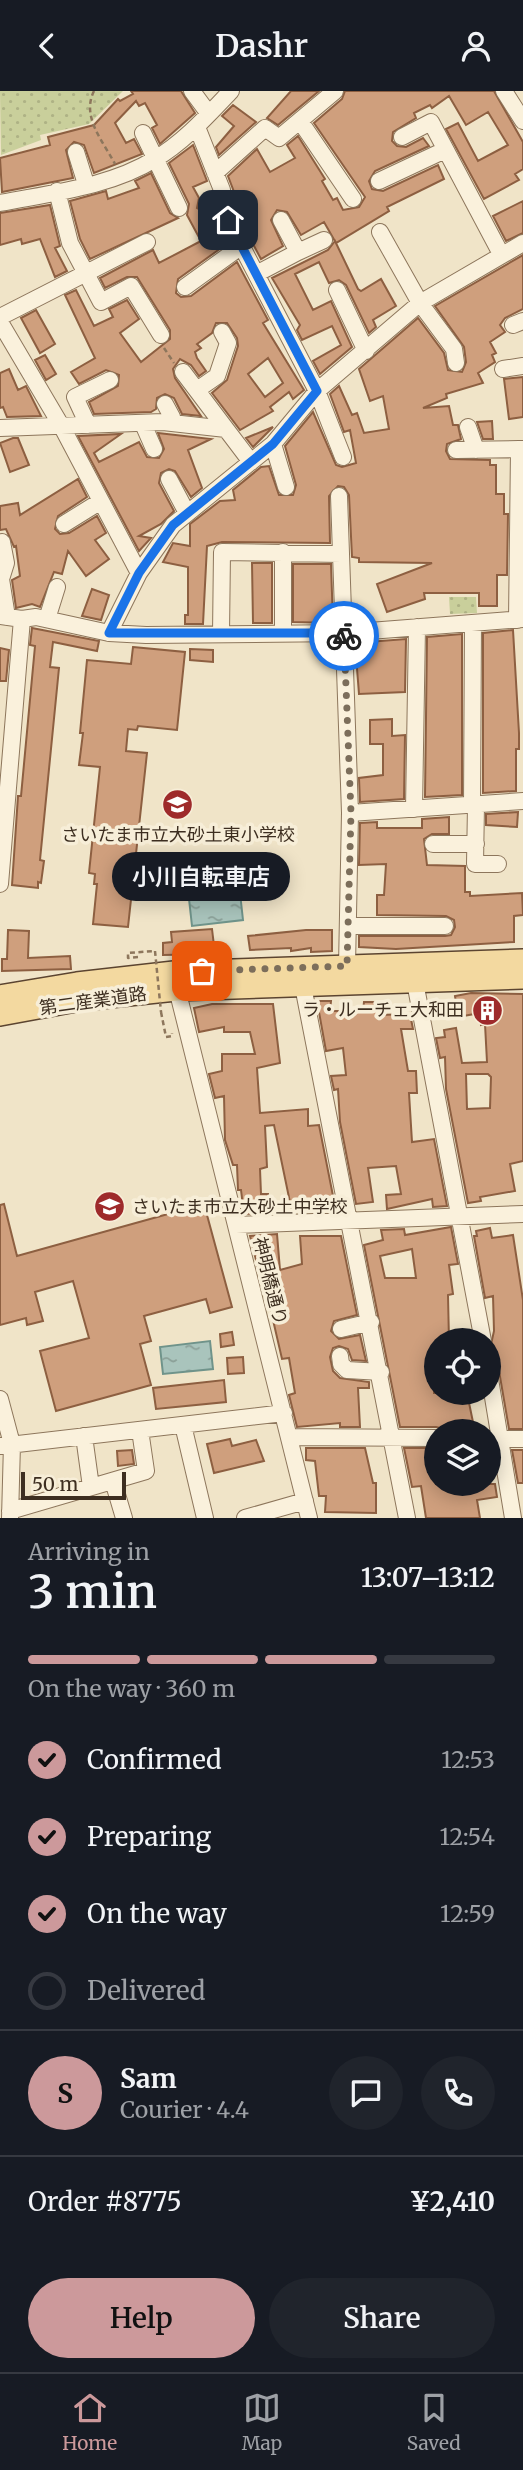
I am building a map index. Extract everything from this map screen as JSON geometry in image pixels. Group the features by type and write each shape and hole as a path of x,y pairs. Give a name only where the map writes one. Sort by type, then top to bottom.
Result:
{"main road":[{"name":"第二産業道路","path":"0,1015 175,981 347,966 523,960"},
{"name":"第二産業道路","path":"0,996 77,983 175,981 303,986 523,978"}],"street":[{"path":"192,91 209,114"},
{"path":"0,203 122,176 156,159 197,127 231,91"},
{"path":"215,173 265,128 279,138 335,91"},
{"path":"504,91 523,121"},
{"path":"300,121 353,199"},
{"path":"402,137 430,122 502,254"},
{"path":"197,127 215,173 228,220 258,273 317,391 343,457"},
{"path":"143,133 179,208"},
{"path":"379,181 445,150"},
{"path":"76,152 86,184"},
{"path":"57,191 70,243 101,302 131,286 161,335"},
{"path":"207,204 223,197"},
{"path":"281,220 298,252"},
{"path":"380,232 421,303 454,349 456,363"},
{"path":"258,273 324,240"},
{"path":"139,573 62,427 0,319 147,243"},
{"path":"109,633 139,573 173,525 273,444 317,391 421,303 523,243"},
{"path":"185,287 243,246"},
{"path":"337,290 366,351"},
{"path":"197,390 217,376 228,343 222,332"},
{"path":"503,369 523,366"},
{"path":"183,372 251,462"},
{"path":"88,425 75,397 110,380"},
{"path":"165,404 172,417 171,423"},
{"path":"0,428 171,423 226,429"},
{"path":"143,424 155,449"},
{"path":"468,427 476,450"},
{"path":"273,444 286,488"},
{"path":"10,617 47,619 109,633 221,634 344,633 520,620 521,449 456,450"},
{"path":"169,479 187,513"},
{"path":"339,496 351,813 347,966"},
{"path":"64,524 101,501"},
{"path":"0,884 10,617 1,579 6,563 2,542"},
{"path":"221,634 222,552 341,554"},
{"path":"284,552 284,633"},
{"path":"47,619 57,587"},
{"path":"473,623 475,864 498,864"},
{"path":"414,809 417,627"},
{"path":"351,813 523,801"},
{"path":"433,844 476,844"},
{"path":"348,926 445,926"},
{"name":"神明橋通り","path":"175,981 309,1518"},
{"path":"415,982 481,1328"},
{"path":"303,986 306,1015 351,1221 407,1518"},
{"path":"236,1225 523,1214"},
{"path":"341,1329 371,1322"},
{"path":"340,1356 341,1364 348,1370 381,1372"},
{"path":"0,1399 10,1514 146,1471 140,1430"},
{"path":"6,1445 284,1413"},
{"path":"183,1425 205,1518"},
{"path":"84,1436 91,1487"},
{"path":"289,1437 424,1438"},
{"path":"501,1439 523,1439"},
{"path":"501,1465 513,1518"},
{"path":"113,1481 124,1518"},
{"path":"245,1518 305,1501"}],"path":[{"path":"94,91 89,102 89,116 122,176"},
{"path":"161,335 161,345 183,372"},
{"path":"152,957 128,958 128,953 155,951 166,1037 172,1036 167,1013"}],"green space":[{"path":"0,91 123,91 89,124 40,135 41,140 1,155"},
{"path":"449,597 476,597 477,613 450,614"}],"water":[{"path":"240,893 243,920 192,926 189,899"},
{"path":"210,1341 213,1369 163,1374 160,1347"}],"building":[{"path":"131,91 181,91 195,113 160,144 152,128 157,125 145,103 139,106 136,101 115,123 126,143 134,139 142,154 94,173 84,145 74,142 66,150 73,178 2,192 0,158 50,145 48,137 94,125 118,99 120,101 133,94"},
{"path":"291,91 319,91 278,125 267,118"},
{"path":"345,91 494,91 523,142 523,169 515,174 519,180 484,199 446,129 458,123 478,161 508,145 488,112 466,125 449,96 432,108 430,105 414,113 416,118 393,132 392,141 397,146 406,147 423,138 429,146 375,171 369,181 372,189 383,191 438,165 444,179 387,207 389,211 336,243 324,222 301,235 287,212 277,210 271,220 283,246 261,259 238,216 236,207 239,205 228,176 257,149 270,172 295,158 287,145 298,136 325,179 322,181 333,200 337,198 343,210 359,207 365,197 314,123 342,99"},
{"path":"233,105 256,122 219,155 216,147 234,126 222,116"},
{"path":"193,145 207,181 193,187 199,198 197,208 208,214 216,228 219,225 228,243 178,279 176,293 181,297 191,296 237,262 268,320 263,323 304,390 293,399 289,392 270,407 273,411 240,430 212,393 227,380 238,346 237,338 227,323 216,323 212,333 197,344 201,348 195,352 197,358 206,371 199,376 191,365 180,359 173,369 175,378 201,416 182,414 174,398 165,394 157,398 156,409 151,412 94,414 89,402 118,386 119,375 106,370 79,384 71,372 95,358 65,295 76,290 94,326 113,317 109,309 127,300 139,319 120,333 141,362 170,339 170,330 137,277 127,277 105,288 100,278 153,250 159,263 201,241 187,215 189,204 169,163","holes":["268,358 283,383 265,397 248,374"]},
{"path":"151,173 170,213 178,218 90,259 80,239 70,201 106,191 108,199 139,188 135,181"},
{"path":"523,201 523,233 506,241 493,216"},
{"path":"50,205 60,246 55,248 67,271 55,277 40,239 22,244 21,239 0,245 0,213"},
{"path":"335,241 358,289 361,291 381,279 396,306 373,320 376,327 369,333 346,285 339,280 329,283 319,262 295,274 313,310 331,301 352,347 320,374 313,361 341,345 332,326 302,340 297,330 300,325 272,278 328,250"},
{"path":"523,255 523,309 505,318 500,325 505,332 490,342 496,353 492,355 495,362 478,373 483,383 446,394 447,398 423,408 449,406 453,425 458,425 461,439 447,444 446,451 450,459 490,460 490,465 496,465 496,494 504,494 504,514 508,514 507,575 497,575 497,606 479,606 479,593 424,593 425,599 387,612 377,584 432,563 359,562 359,558 352,557 349,495 344,487 338,486 329,496 330,543 222,542 207,546 203,624 185,624 185,615 188,615 188,567 163,562 173,543 190,546 190,524 220,501 235,500 233,490 261,467 269,466 279,495 293,495 296,485 285,446 313,412 336,465 342,467 356,463 350,430 344,432 330,394 339,386 352,415 357,413 364,433 389,429 383,396 370,401 359,369 418,318 444,353 448,370 462,372 466,362 464,347 435,306"},
{"path":"36,310 55,344 40,353 21,318"},
{"path":"45,355 56,374 46,380 35,360"},
{"path":"9,369 18,390 26,386 41,416 7,417 3,407 0,408 0,373"},
{"path":"523,377 523,417 509,419 504,379"},
{"path":"492,421 493,439 483,439 477,422"},
{"path":"273,427 253,447 246,438"},
{"path":"158,433 211,439 188,450 202,488 191,497 175,471 169,469 161,473 159,483 174,511 161,524 139,536 151,538 139,551 78,436 121,434 94,453 99,462 139,442 147,457 159,458 164,449"},
{"path":"18,438 29,465 10,472 0,443"},
{"path":"78,479 87,497 58,516 55,529 60,534 69,533 97,516 106,533 95,540 109,559 86,576 68,551 62,574 54,572 40,607 32,604 16,608 12,580 20,576 16,546 14,547 6,529 0,530 0,506 18,503 20,515"},
{"path":"252,563 272,563 272,623 253,623"},
{"path":"293,564 331,564 333,623 293,622"},
{"path":"92,589 109,595 101,620 82,616"},
{"path":"32,628 99,641 97,651 53,642 50,667 59,668 40,860 44,861 38,888 12,885 18,796 21,796 35,646 30,645"},
{"path":"513,630 519,733 519,749 516,749 516,791 483,793 483,633"},
{"path":"462,634 462,795 425,797 427,637"},
{"path":"406,639 405,692 359,694 355,643"},
{"path":"133,647 185,652 177,730 138,726 137,730 128,729 126,751 147,753 128,927 93,924 97,884 94,884 95,874 89,873 100,767 79,765 87,660 131,664"},
{"path":"0,648 9,650 6,681 0,681"},
{"path":"190,649 213,650 213,662 190,660"},
{"path":"392,719 392,736 405,735 404,799 360,802 359,778 383,775 383,744 370,744 370,720"},
{"path":"518,812 517,827 486,825 486,814"},
{"path":"449,817 449,834 432,834 424,839 427,865 465,866 465,892 470,892 470,896 522,893 523,915 514,916 514,942 396,949 359,947 359,936 445,936 451,935 455,927 454,920 446,916 377,915 377,895 384,895 386,864 359,865 360,823 377,822 377,828 422,828 422,819"},
{"path":"212,929 215,954 163,955 163,943 172,942 171,932"},
{"path":"8,930 29,931 28,958 70,956 71,969 2,971 2,959 7,959"},
{"path":"332,930 332,951 311,952 311,948 291,951 291,948 250,950 248,936"},
{"path":"471,993 523,994 523,1161 510,1164 515,1191 480,1197 481,1201 468,1203 446,1089 445,1057 440,1058 436,1038 445,1037 444,1030 456,1028 462,1063 487,1062 485,1024 481,1025 480,1013 458,1017 455,996","holes":["466,1074 488,1074 491,1077 490,1108 467,1109"]},
{"path":"317,1001 331,1001 330,1011 363,1011 364,1002 380,1002 380,1015 410,1014 413,1029 401,1029 408,1071 416,1071 417,1093 409,1093 412,1142 434,1139 447,1206 433,1207 432,1199 387,1209 386,1195 401,1194 396,1166 368,1168 373,1202 356,1204 340,1122 338,1089 334,1090 331,1076 346,1075 343,1048 326,1051"},
{"path":"212,1004 273,1004 280,1063 257,1068 260,1113 308,1109 308,1126 319,1125 336,1211 321,1211 320,1206 292,1212 274,1125 265,1126 267,1167 260,1169 261,1194 268,1194 268,1213 244,1214 241,1190 238,1190 237,1165 233,1165 225,1140 224,1096 215,1098 209,1074 222,1071 222,1054 255,1054 250,1032 224,1032 224,1027 199,1032 194,1008"},
{"path":"4,1204 17,1256 204,1204 232,1307 210,1313 206,1299 144,1316 151,1341 140,1344 151,1385 56,1411 40,1351 89,1338 73,1281 35,1292 43,1321 27,1325 26,1318 0,1325 0,1205"},
{"path":"451,1227 458,1264 449,1265 453,1294 448,1295 449,1328 424,1328 424,1405 469,1405 472,1419 424,1419 424,1427 400,1427 364,1245 383,1240 381,1230 404,1229 405,1235","holes":["412,1249 416,1278 385,1278 380,1256"]},
{"path":"490,1228 492,1238 513,1235 523,1300 523,1429 509,1429 501,1382 501,1328 494,1328 493,1296 485,1298 474,1236 477,1236 476,1231"},
{"path":"277,1234 280,1270 302,1264 300,1236 341,1236 357,1315 334,1321 331,1331 339,1339 360,1335 366,1361 352,1360 348,1349 339,1346 333,1348 330,1357 333,1371 340,1378 369,1382 369,1388 358,1388 360,1427 340,1427 340,1423 297,1427 289,1395 295,1393 289,1358 282,1359 261,1268 258,1268 250,1236"},
{"path":"232,1332 234,1345 221,1347 220,1334"},
{"path":"243,1357 244,1373 228,1374 227,1358"},
{"path":"224,1380 226,1402 156,1409 153,1388"},
{"path":"230,1439 232,1446 256,1440 264,1461 214,1473 207,1444"},
{"path":"306,1448 365,1448 373,1483 376,1483 376,1513 325,1512 326,1496 319,1496 315,1461 306,1460"},
{"path":"404,1448 424,1448 424,1496 497,1497 477,1500 480,1518 426,1518 421,1486 412,1487"},
{"path":"132,1450 134,1464 118,1466 117,1451"},
{"path":"512,1450 523,1450 523,1483 518,1483"}],"way so far":[{"path":"202,971 347,966 351,813 344,636"}],"place":[{"name":"さいたま市立大砂土東小学校","path":"178,805"},
{"name":"小川自転車店","path":"202,971"},
{"name":"ラ・ルーチェ大和田","path":"487,1010"},
{"name":"さいたま市立大砂土中学校","path":"109,1207"}],"route":[{"path":"228,220 258,273 317,391 273,444 173,525 139,573 109,633 344,633 344,636"}]}
